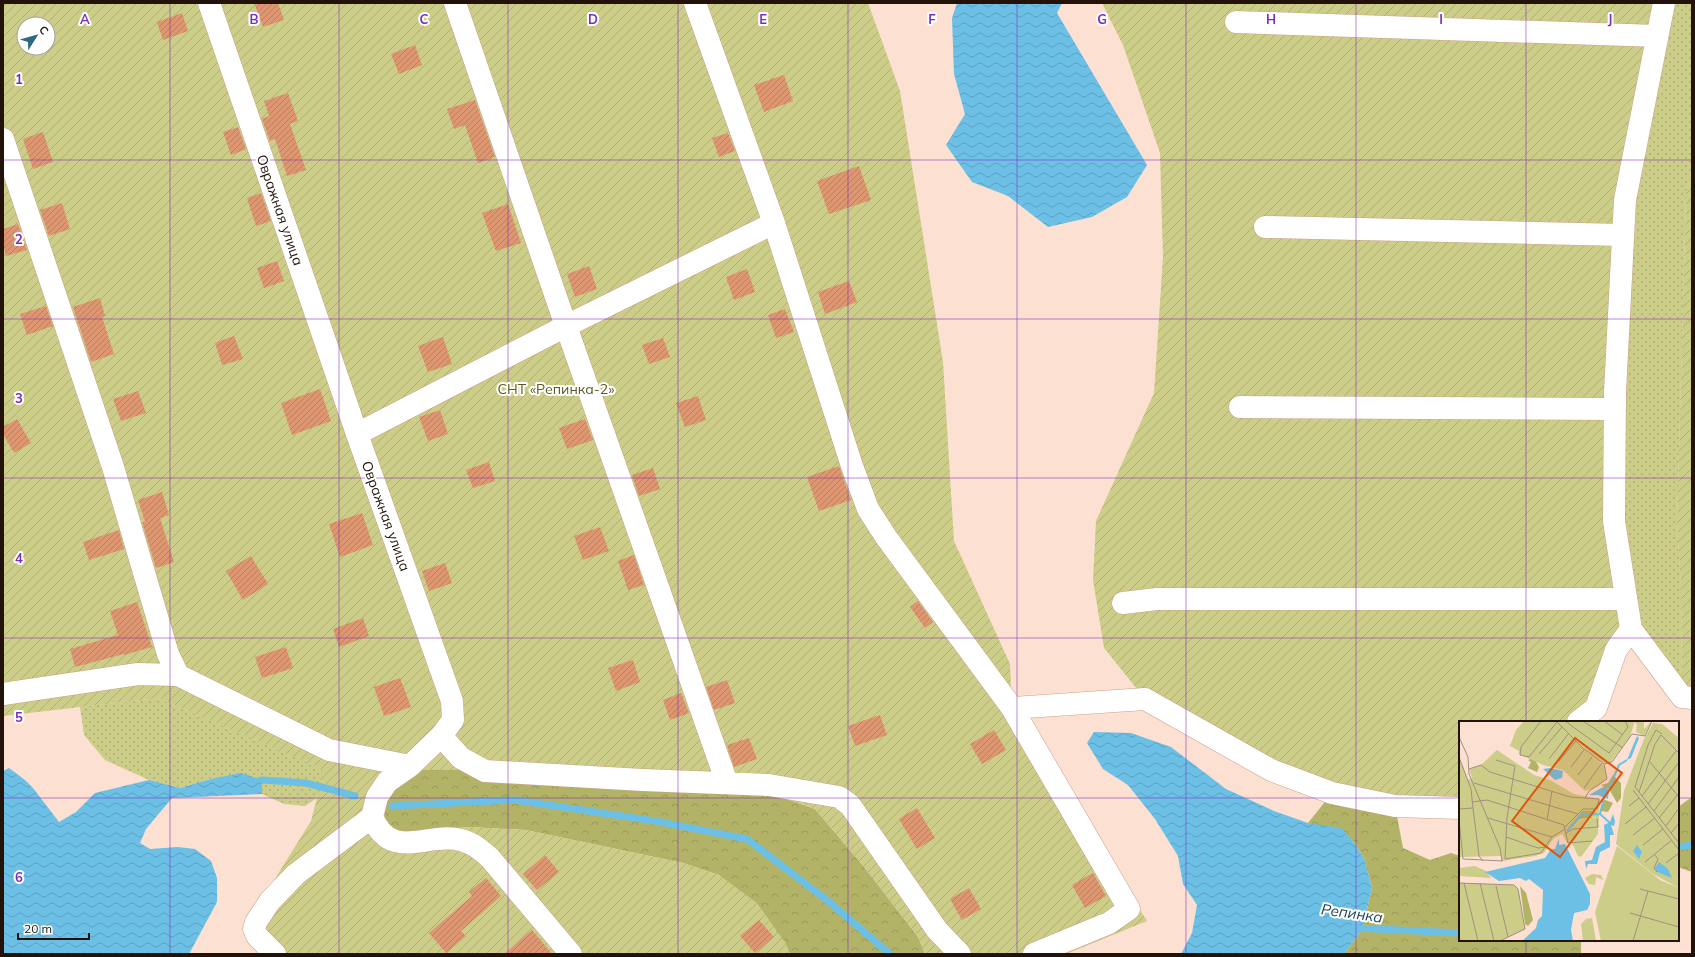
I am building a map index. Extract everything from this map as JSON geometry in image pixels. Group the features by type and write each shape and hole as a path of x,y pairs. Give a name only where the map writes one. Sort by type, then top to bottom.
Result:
{"street":[{"name":"Овражная улица","path":"209,3 357,434 452,701 453,720 441,736 410,766 387,782 377,797 372,817"},
{"path":"455,3 566,326 727,784"},
{"path":"695,3 774,223 852,466 868,509 886,537 1012,708 1129,909 1109,922 1034,954"},
{"path":"1664,3 1625,200 1614,409 1614,521 1630,629 1682,697 1692,698"},
{"path":"1236,22 1657,36"},
{"path":"3,139 113,467 168,654 178,675"},
{"path":"357,434 566,326 774,223"},
{"path":"1265,227 1623,235"},
{"path":"1240,407 1614,409"},
{"path":"1123,603 1157,599 1626,599"},
{"path":"1579,721 1596,708 1616,650 1630,629"},
{"path":"4,694 138,674 178,675 329,750 410,766"},
{"path":"1012,708 1145,699 1271,770 1332,793 1395,806 1459,808"},
{"path":"441,736 461,758 485,771 643,780 769,785 839,797 850,805 937,930 960,954"},
{"path":"275,954 257,936 254,929 256,922 270,901 296,874 372,817 377,830 388,839 402,843 461,840 477,847 490,858 571,954"}],"green space":[{"name":"СНТ «Репинка-2»","path":"3,3 868,3 900,91 943,362 954,541 1010,664 1012,708 1147,921 1066,954 925,954 918,937 865,868 815,809 750,786 477,770 416,770 390,788 383,805 386,823 397,832 470,827 526,830 683,863 719,875 757,903 784,941 790,954 272,954 245,927 311,821 322,769 158,698 3,716"},
{"path":"1102,3 1664,3 1625,200 1615,392 1631,629 1579,721 1459,721 1459,808 1332,793 1145,699 1104,648 1093,580 1096,521 1154,393 1163,257 1160,153 1123,45"},
{"path":"1664,3 1692,3 1692,169 1686,193 1677,525 1681,586 1682,697 1626,599 1614,521 1623,235"},
{"path":"1692,169 1692,698 1682,697 1681,586 1677,525 1686,193"},
{"path":"158,698 323,769 317,798 305,806 284,804 262,794 262,780 211,779 180,788 149,780 105,760 84,735 80,707"},
{"path":"416,770 477,770 750,786 815,809 865,868 918,937 925,954 790,954 784,941 719,875 683,863 526,830 470,827 397,832 386,824 383,805 390,788"},
{"path":"1332,793 1395,806 1403,848 1430,860 1451,853 1459,856 1459,941 1581,941 1581,954 1344,954 1362,930 1372,888 1364,858 1352,840 1308,823"},
{"path":"1692,797 1692,872 1679,867 1679,806"}],"water":[{"path":"957,3 1062,3 1057,13 1147,165 1127,197 1092,217 1048,227 1008,196 972,182 946,145 965,114 954,74 952,18"},
{"path":"1094,732 1131,733 1171,747 1226,789 1274,811 1308,823 1341,828 1352,840 1364,858 1372,888 1362,930 1344,954 1181,954 1192,933 1197,905 1183,884 1178,856 1155,819 1128,785 1103,769 1087,743"},
{"path":"9,768 33,788 59,822 76,812 95,793 149,780 180,788 211,779 241,773 262,780 262,794 172,798 146,829 140,843 150,849 178,847 195,849 211,861 217,878 217,902 189,954 3,954 3,771"}],"building":[{"path":"254,3 278,3 284,20 263,27"},
{"path":"182,13 188,31 163,40 157,22"},
{"path":"415,45 422,65 399,74 391,54"},
{"path":"784,75 793,101 764,112 754,85"},
{"path":"288,93 298,121 290,124 306,170 287,176 275,139 270,141 262,119 269,116 264,101"},
{"path":"475,100 495,157 478,163 465,125 454,129 447,109"},
{"path":"238,127 246,149 231,155 223,132"},
{"path":"43,132 53,162 33,169 23,139"},
{"path":"728,133 735,151 719,157 712,138"},
{"path":"859,166 871,200 829,214 817,181"},
{"path":"261,193 271,221 256,226 247,198"},
{"path":"62,203 70,229 49,236 40,210"},
{"path":"508,204 521,243 496,251 482,213"},
{"path":"18,224 27,250 6,256 3,245 3,229"},
{"path":"277,261 284,281 264,288 257,268"},
{"path":"589,266 597,289 575,297 567,274"},
{"path":"747,269 755,292 734,300 726,277"},
{"path":"849,281 857,302 825,314 818,292"},
{"path":"100,298 105,316 102,317 114,354 91,362 73,307"},
{"path":"46,306 53,326 27,335 20,314"},
{"path":"785,309 794,332 776,338 768,315"},
{"path":"234,336 243,359 222,365 215,343"},
{"path":"443,337 452,364 428,372 418,346"},
{"path":"663,338 670,357 649,364 642,345"},
{"path":"320,389 331,421 292,435 281,403"},
{"path":"138,391 146,413 121,421 113,399"},
{"path":"698,396 706,420 685,427 676,403"},
{"path":"440,410 448,434 428,441 419,417"},
{"path":"17,419 31,443 14,453 3,434 3,427"},
{"path":"585,419 593,440 567,449 559,428"},
{"path":"489,462 495,481 473,488 466,470"},
{"path":"839,466 851,500 819,511 807,477"},
{"path":"653,468 660,489 639,496 632,475"},
{"path":"162,492 169,515 160,518 174,562 156,568 142,522 145,522 138,500"},
{"path":"362,513 373,545 340,557 329,524"},
{"path":"600,527 609,551 583,560 574,536"},
{"path":"119,530 124,549 89,560 83,542"},
{"path":"634,555 644,585 628,590 618,561"},
{"path":"251,556 268,584 243,600 226,571"},
{"path":"445,563 452,583 429,591 422,571"},
{"path":"918,601 933,622 925,628 910,607"},
{"path":"137,602 152,647 75,667 70,649 118,635 110,611"},
{"path":"363,618 369,636 339,647 333,629"},
{"path":"286,647 293,668 262,678 255,657"},
{"path":"633,660 640,682 616,691 608,668"},
{"path":"400,678 411,707 384,716 374,687"},
{"path":"727,680 735,703 714,710 706,687"},
{"path":"681,693 689,713 670,720 663,700"},
{"path":"880,715 887,735 855,746 848,726"},
{"path":"994,730 1006,750 982,764 970,744"},
{"path":"749,738 757,759 734,767 727,745"},
{"path":"917,808 935,838 917,849 899,819"},
{"path":"545,855 559,872 537,890 523,874"},
{"path":"1093,873 1106,896 1085,908 1072,885"},
{"path":"486,878 501,896 461,931 466,936 446,953 429,933 472,896 469,892"},
{"path":"969,888 981,909 962,920 950,899"},
{"path":"759,920 774,937 755,953 740,936"},
{"path":"532,930 552,954 504,954"}],"waterway":[{"path":"262,780 306,783 355,796"},
{"path":"392,806 515,800 655,821 747,839 828,901 890,954"},
{"name":"Репинка","path":"1679,847 1692,845"},
{"name":"Репинка","path":"1354,928 1459,933"}]}
